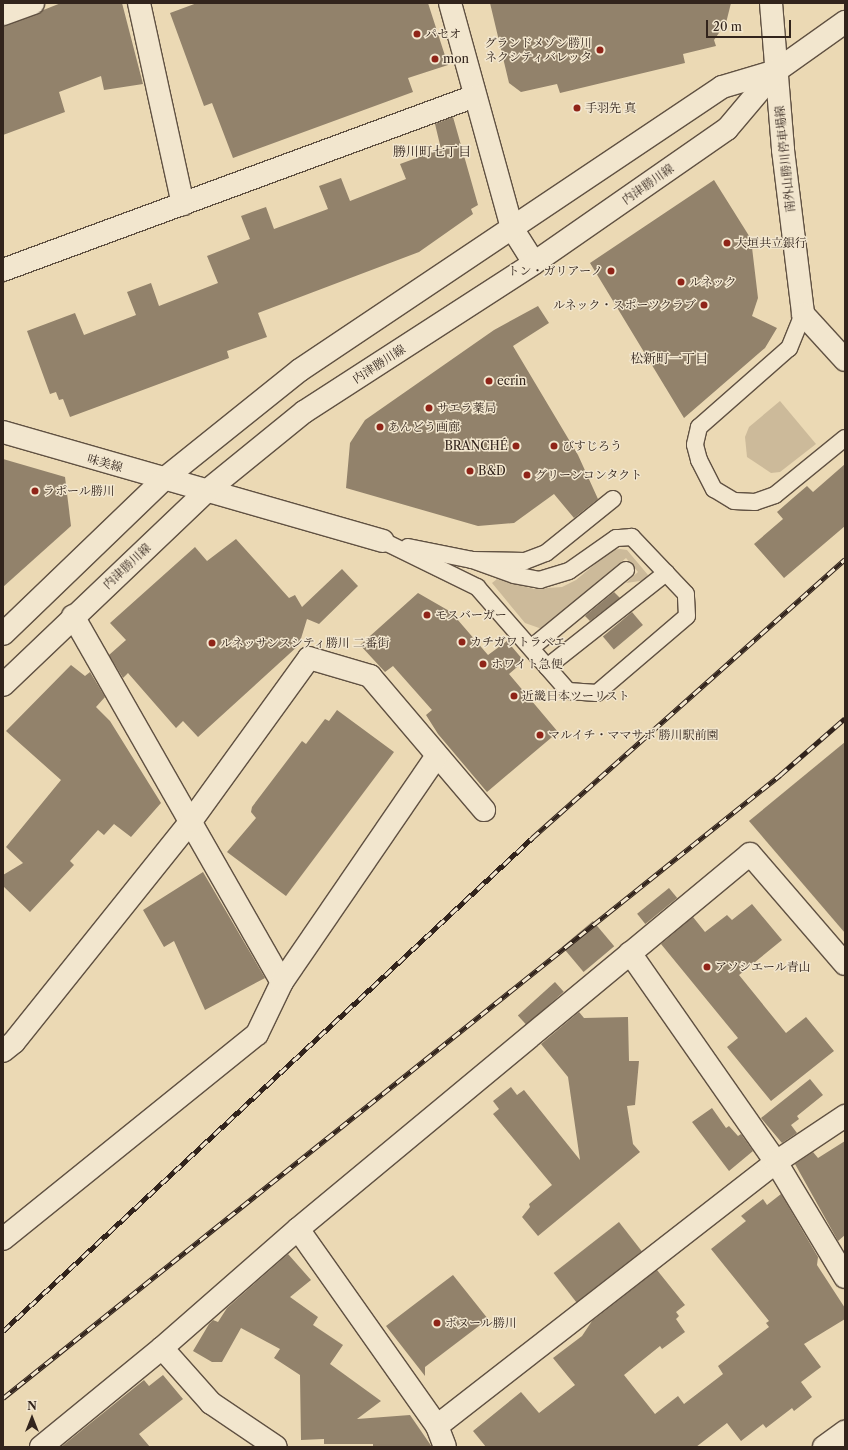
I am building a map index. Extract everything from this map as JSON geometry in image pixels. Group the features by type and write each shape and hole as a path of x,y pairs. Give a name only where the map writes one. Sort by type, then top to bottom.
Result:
{"street":[{"path":"3,14 33,3"},
{"path":"139,3 183,204"},
{"path":"450,3 474,96 512,228 534,263"},
{"name":"南外山勝川停車場線","path":"771,3 776,70 803,314"},
{"name":"内津勝川線","path":"3,686 73,616 208,490 304,412 534,263 727,129 776,70 845,22"},
{"name":"内津勝川線","path":"3,634 164,479 300,370 722,86 776,70"},
{"path":"3,270 474,96"},
{"path":"803,314 845,360"},
{"name":"味美線","path":"3,432 383,541"},
{"path":"73,616 282,982"},
{"path":"3,1051 14,1042 191,821 310,658 370,676 436,757 484,810"},
{"path":"3,1239 257,1034 282,982 436,757"},
{"path":"41,1447 162,1348 298,1228 750,854 845,964"},
{"path":"630,953 839,1254 845,1277"},
{"path":"437,1426 776,1162 845,1116"},
{"path":"298,1228 437,1426 445,1447"},
{"path":"162,1348 211,1403 276,1447"},
{"path":"824,1447 845,1432"}],"lane":[{"path":"803,314 789,348 699,427 696,445 699,460 714,489 734,501 755,502 775,495 845,438"},
{"path":"472,560 505,563 525,561 546,553 613,499"},
{"path":"632,537 686,594 687,616 597,693 568,691 477,587 383,541 472,560 540,580 569,571 616,538 632,537"},
{"path":"531,648 626,570"},
{"path":"547,667 666,573"}],"shaded area":[{"path":"780,401 816,444 780,472 771,473 747,457 745,437 749,427"},
{"path":"612,550 627,550 648,575 647,580 626,583 638,572 626,558 551,620 553,623 542,629 525,623 492,583 497,579 534,589 562,587 576,580"}],"building":[{"path":"61,3 122,3 143,84 104,90 101,76 59,92 65,112 3,135 3,26"},
{"path":"197,3 428,3 448,65 408,78 413,92 233,158 212,103 204,106 170,13"},
{"name":"グランドメゾン勝川 ネクシティバレッタ","path":"490,3 731,3 726,23 714,40 716,46 683,54 685,63 560,93 557,84 521,92 509,83"},
{"path":"453,117 478,205 471,209 473,214 419,252 258,313 267,337 227,351 229,358 70,417 63,399 59,400 56,392 50,394 27,331 75,313 84,335 136,315 127,292 151,283 159,306 218,283 207,256 250,239 241,216 266,207 274,229 328,209 319,186 341,178 350,201 406,179 400,164 441,149 435,124"},
{"name":"ルネック","path":"714,180 751,239 758,298 752,316 777,328 765,348 684,418 590,263"},
{"path":"538,306 549,323 513,346 578,455 598,499 574,518 554,494 514,523 478,526 346,488 350,443 365,420 494,330"},
{"path":"3,459 65,477 71,526 3,587"},
{"path":"845,464 845,526 784,578 754,544 783,519 777,512 807,486 813,492"},
{"name":"ルネッサンスシティ勝川 二番街","path":"236,539 289,598 295,595 302,607 342,569 358,586 319,624 307,619 299,645 198,737 183,721 176,728 128,673 123,678 109,655 126,640 110,623 195,547 207,561"},
{"path":"614,592 620,598 590,621 585,616"},
{"path":"418,593 451,612 488,655 507,641 524,661 509,674 558,732 487,792 438,734 426,715 432,710 393,666 385,672 360,645"},
{"path":"632,612 643,625 614,649 603,636"},
{"path":"71,665 85,676 90,672 105,697 96,707 110,721 161,803 131,837 114,824 104,835 98,830 70,861 74,865 30,912 3,886 3,875 23,863 6,847 61,780 6,731"},
{"path":"337,710 394,752 286,896 227,852 256,818 251,812 252,807 302,741 306,744 325,719 329,721"},
{"path":"845,742 845,933 749,821"},
{"path":"203,872 265,978 205,1010 174,941 164,947 143,910"},
{"path":"669,888 677,898 645,924 637,914"},
{"path":"752,904 782,940 739,975 786,1033 806,1017 834,1051 771,1101 727,1047 738,1038 661,944 693,917 705,932 727,915 732,920"},
{"path":"593,921 614,946 584,972 562,947"},
{"path":"555,982 564,992 527,1025 518,1015"},
{"path":"579,1012 584,1018 628,1017 629,1061 639,1061 635,1105 627,1106 633,1144 640,1152 538,1236 522,1217 530,1207 529,1204 552,1185 493,1114 499,1109 493,1101 511,1087 517,1095 524,1090 580,1160 568,1077 541,1044"},
{"path":"810,1079 823,1095 797,1116 799,1119 791,1125 797,1133 782,1143 761,1118"},
{"path":"712,1108 726,1128 729,1126 738,1136 741,1134 753,1151 729,1171 692,1122"},
{"path":"845,1141 845,1235 838,1241 795,1164 813,1152 818,1158"},
{"path":"781,1194 818,1257 817,1265 845,1308 845,1319 804,1344 821,1367 801,1382 812,1397 794,1411 792,1408 766,1428 763,1424 741,1441 727,1423 696,1447 486,1447 473,1431 521,1392 539,1413 575,1385 553,1358 582,1336 592,1321 657,1270 685,1305 676,1312 679,1316 676,1319 685,1332 662,1349 660,1346 624,1375 655,1414 678,1396 684,1404 723,1374 718,1366 769,1327 766,1323 769,1321 711,1249 746,1221 741,1216 763,1199 767,1205"},
{"path":"619,1222 642,1251 576,1302 554,1273"},
{"path":"288,1254 311,1280 290,1297 318,1317 313,1325 343,1345 330,1364 381,1401 357,1419 410,1415 432,1447 373,1447 373,1444 324,1444 324,1439 301,1440 300,1375 274,1358 280,1349 241,1328 222,1362 212,1362 193,1351 209,1324 213,1320 218,1322 227,1308"},
{"name":"ボヌール勝川","path":"453,1275 488,1319 425,1367 425,1376 386,1326"},
{"path":"163,1375 183,1399 139,1434 150,1447 61,1447 144,1380 149,1386"}],"railway":[{"path":"3,1331 532,838 845,559"},
{"path":"3,1398 780,775 845,718"}],"place":[{"name":"パセオ","path":"417,34"},
{"name":"グランドメゾン勝川 ネクシティバレッタ","path":"600,50"},
{"name":"mon","path":"435,59"},
{"name":"手羽先 真","path":"577,108"},
{"name":"大垣共立銀行","path":"727,243"},
{"name":"トン・ガリアーノ","path":"611,271"},
{"name":"ルネック","path":"681,282"},
{"name":"ルネック・スポーツクラブ","path":"704,305"},
{"name":"ecrin","path":"489,381"},
{"name":"サエラ薬局","path":"429,408"},
{"name":"あんどう画廊","path":"380,427"},
{"name":"BRANCHÉ","path":"516,446"},
{"name":"びすじろう","path":"554,446"},
{"name":"B&D","path":"470,471"},
{"name":"グリーンコンタクト","path":"527,475"},
{"name":"ラポール勝川","path":"35,491"},
{"name":"モスバーガー","path":"427,615"},
{"name":"カチガワトラベエ","path":"462,642"},
{"name":"ルネッサンスシティ勝川 二番街","path":"212,643"},
{"name":"ホワイト急便","path":"483,664"},
{"name":"近畿日本ツーリスト","path":"514,696"},
{"name":"マルイチ・ママサポ 勝川駅前園","path":"540,735"},
{"name":"アソシエール青山","path":"707,967"},
{"name":"ボヌール勝川","path":"437,1323"}],"district":[{"name":"勝川町七丁目","path":"432,151"},
{"name":"松新町一丁目","path":"669,358"}]}
